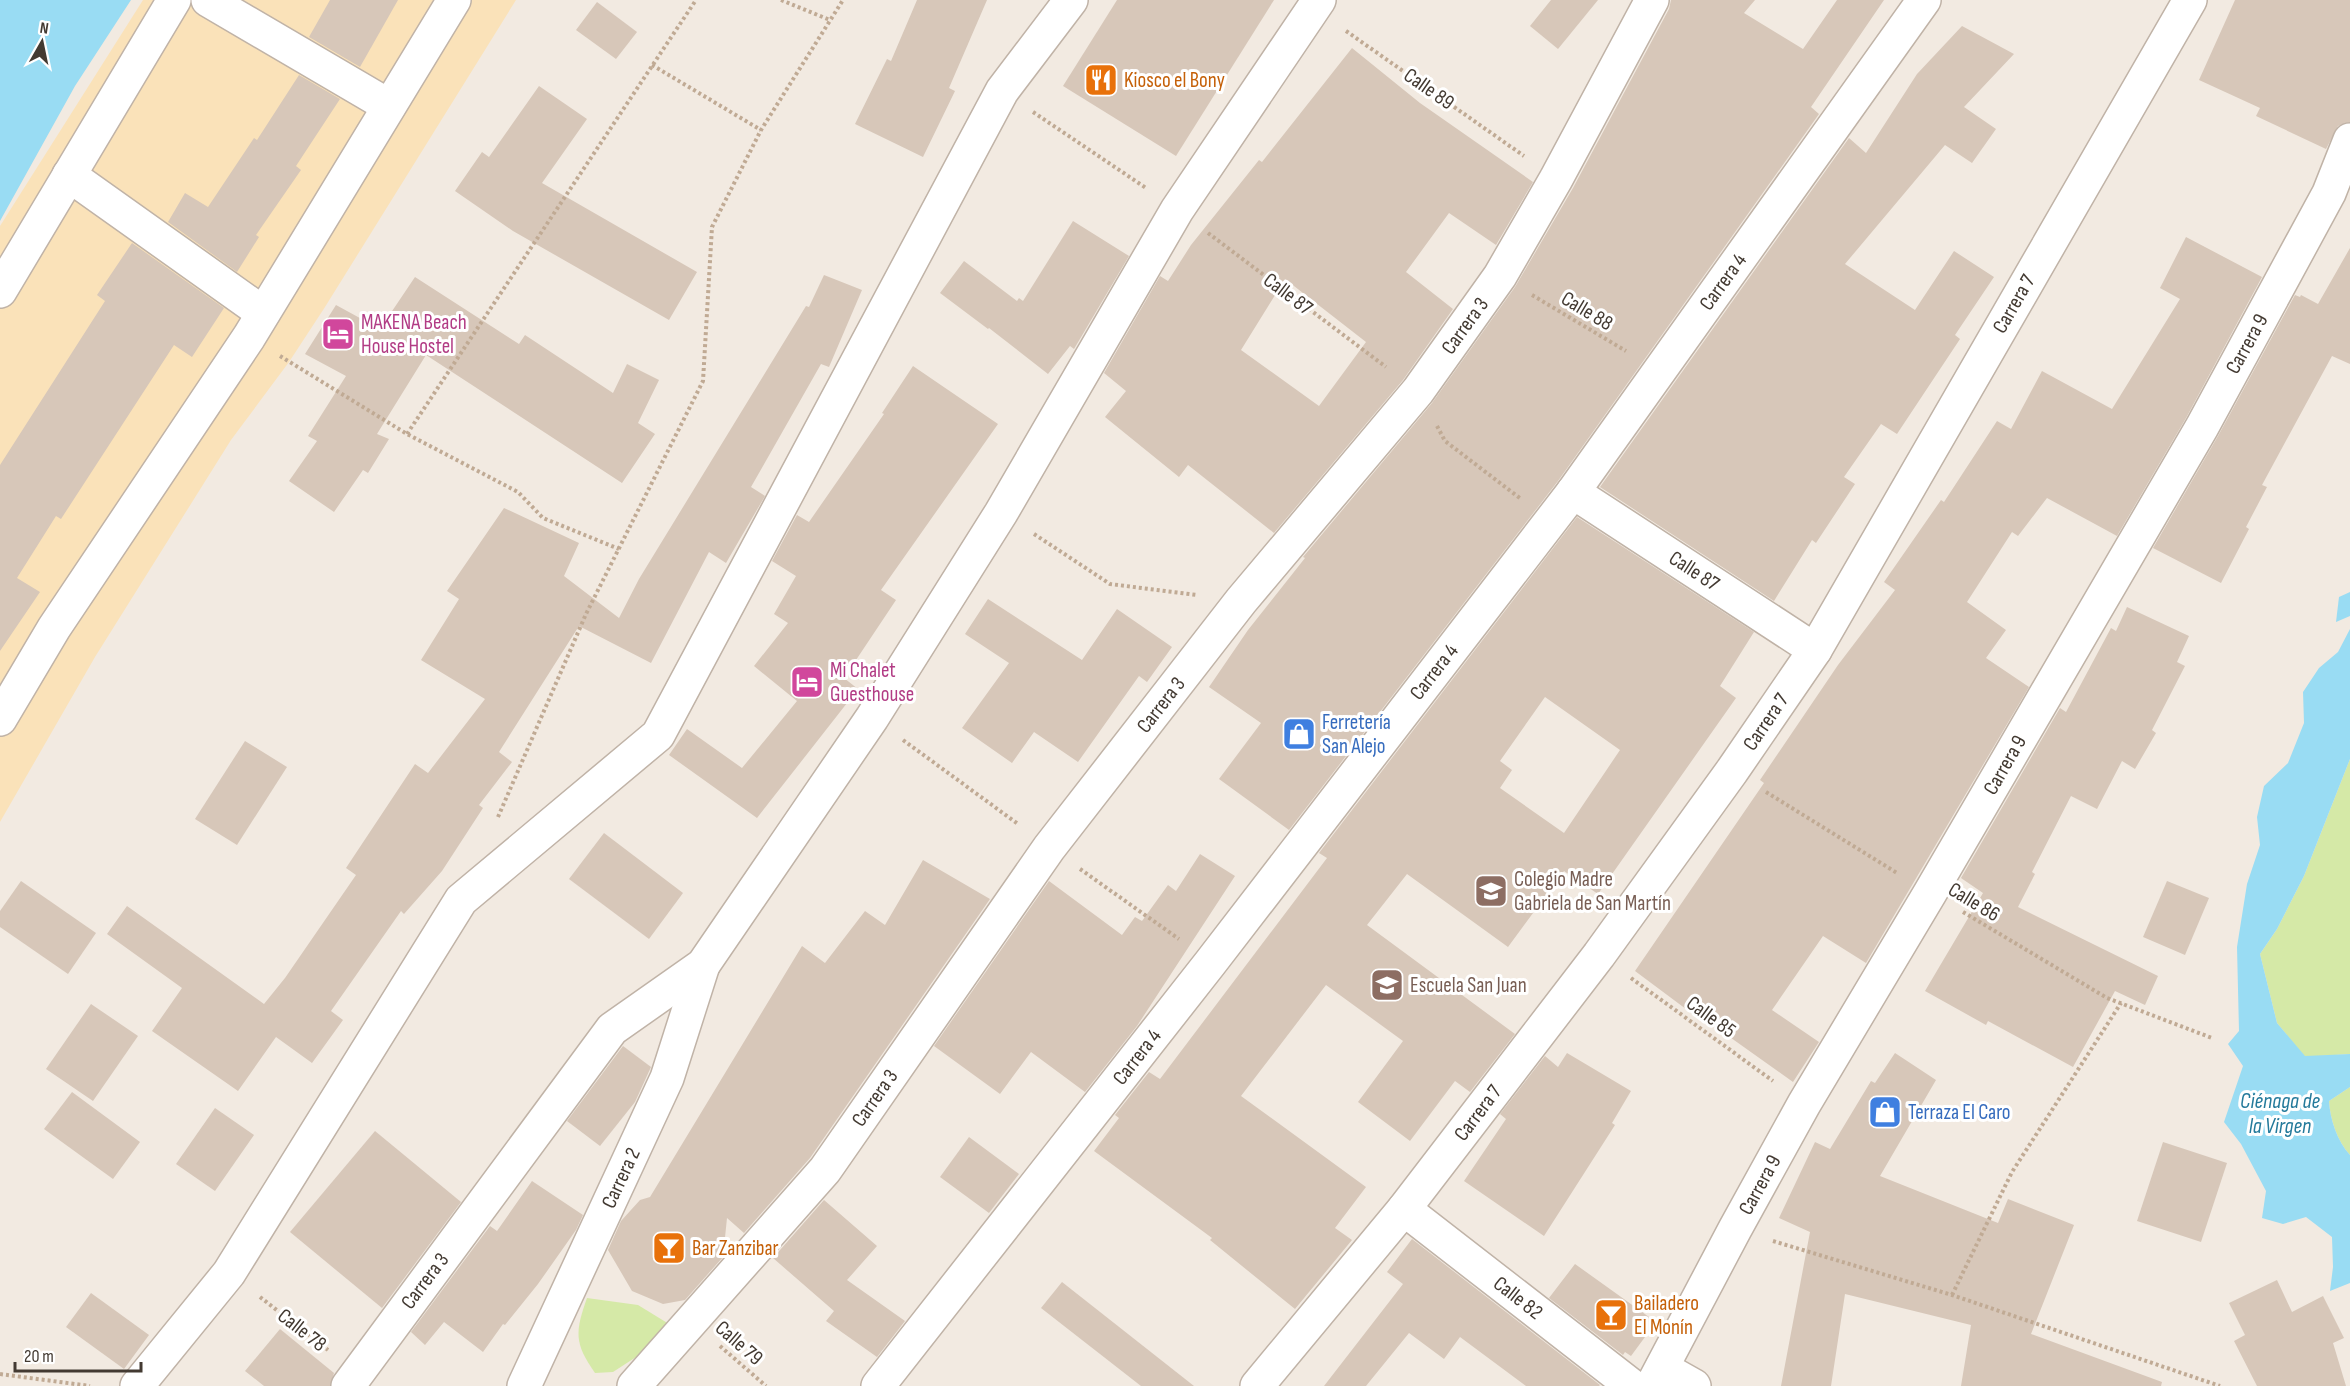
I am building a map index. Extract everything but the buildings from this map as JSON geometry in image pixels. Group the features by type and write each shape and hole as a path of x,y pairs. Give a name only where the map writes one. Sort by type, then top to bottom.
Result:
{"street":[{"path":"0,291 174,0"},
{"path":"208,0 389,106"},
{"path":"0,719 61,618 256,325 454,0"},
{"path":"137,1386 229,1272 461,900 658,735 1002,91 1071,0"},
{"name":"Carrera 3","path":"634,1386 825,1170 1049,848 1241,601 1418,391 1500,276 1556,179 1652,0"},
{"name":"Carrera 4","path":"878,1386 1211,962 1573,492 1924,0"},
{"name":"Carrera 7","path":"1257,1386 1404,1209 1599,955 1732,771 1815,650 2190,0"},
{"name":"Carrera 3","path":"360,1382 612,1029 703,965 872,718 1001,513 1177,210 1312,3"},
{"name":"Carrera 9","path":"1657,1377 1804,1104 2202,428 2330,193 2350,141"},
{"path":"69,175 256,325"},
{"name":"Calle 87","path":"1573,492 1815,650"},
{"name":"Carrera 2","path":"524,1386 667,1078 703,965"},
{"name":"Calle 82","path":"1404,1209 1632,1386"},
{"path":"1657,1377 1694,1386"}],"path":[{"path":"407,434 696,0"},
{"path":"781,0 831,20"},
{"path":"495,823 586,614 703,381 712,227 761,130 843,0"},
{"name":"Calle 89","path":"1312,3 1556,179"},
{"path":"652,65 761,130"},
{"name":"Calle 87","path":"1002,91 1177,210 1418,391 1445,441 1551,520"},
{"name":"Calle 88","path":"1500,276 1658,371"},
{"path":"256,325 407,434 518,492 543,518 619,549"},
{"path":"1001,513 1110,584 1241,601"},
{"name":"Calle 86","path":"1732,771 1930,893 2107,998 2212,1038"},
{"name":"Calle 85","path":"1599,955 1804,1104"},
{"path":"1952,1295 2012,1172 2121,1003"},
{"path":"1735,1229 1952,1295 2220,1386"},
{"name":"Calle 78","path":"229,1272 360,1382"},
{"name":"Calle 79","path":"692,1322 766,1386"},
{"path":"0,1374 90,1386"}],"green space":[{"path":"2350,759 2350,1054 2305,1057 2277,1023 2260,954 2277,929 2304,876"},
{"path":"2350,1087 2350,1155 2335,1130 2329,1101"},
{"path":"587,1298 638,1305 669,1324 650,1348 613,1372 595,1373 583,1353 579,1337 580,1320"}],"sand":[{"path":"143,0 516,0 325,307 289,362 231,440 95,657 0,822 0,226"}],"water":[{"path":"0,0 131,0 75,86 0,221"},
{"path":"2350,592 2350,616 2336,622 2339,597"},
{"name":"Ciénaga de la Virgen","path":"2350,629 2350,759 2304,876 2277,929 2260,954 2277,1023 2305,1056 2350,1054 2350,1087 2329,1101 2335,1130 2350,1155 2350,1283 2330,1291 2333,1267 2332,1237 2306,1217 2283,1224 2262,1218 2266,1191 2241,1144 2224,1122 2243,1066 2228,1044 2239,1031 2237,947 2247,884 2260,845 2257,817 2264,786 2288,763 2304,723 2303,692 2319,668 2338,652"}],"place":[{"name":"Kiosco el Bony","path":"1101,80"},
{"name":"MAKENA Beach House Hostel","path":"338,334"},
{"name":"Mi Chalet Guesthouse","path":"807,682"},
{"name":"Ferretería San Alejo","path":"1299,734"},
{"name":"Colegio Madre Gabriela de San Martín","path":"1491,891"},
{"name":"Escuela San Juan","path":"1387,985"},
{"name":"Terraza El Caro","path":"1885,1112"},
{"name":"Bar Zanzibar","path":"669,1248"},
{"name":"Bailadero El Monín","path":"1611,1315"}]}
